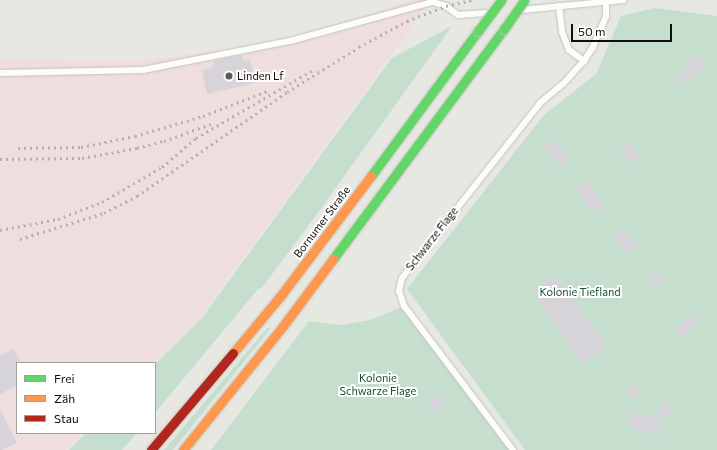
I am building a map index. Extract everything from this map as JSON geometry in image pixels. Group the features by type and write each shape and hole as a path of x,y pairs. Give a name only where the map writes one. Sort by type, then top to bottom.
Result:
{"main road":[{"name":"Bornumer Straße","path":"151,450 282,294 394,146 501,0"},
{"path":"183,450 283,326 415,151 524,0"}],"lane":[{"path":"0,73 143,70 290,41 433,2 446,6 458,16 624,0"},
{"name":"Schwarze Flage","path":"512,450 404,306 399,291 402,278 535,109 564,84 584,61 593,47 606,17 606,2"},
{"path":"559,6 562,32 569,50 584,61"}],"shaded area":[{"path":"412,0 431,0 200,318 155,362 16,362 16,434 82,434 66,450 0,450 0,59 142,60 271,44"}],"green space":[{"name":"Kolonie Tiefland","path":"655,8 717,16 717,450 525,450 407,289 544,115 596,74 621,16"},
{"path":"452,26 317,214 261,289 259,288 156,412 156,363 201,319 392,58"},
{"name":"Kolonie Schwarze Flage","path":"404,306 512,450 211,450 309,321 341,325 370,320"},
{"path":"267,328 271,328 173,450 164,450"},
{"path":"85,434 136,434 122,450 69,450"}],"building":[{"path":"700,54 703,70 681,85 675,76 690,64 687,58"},
{"name":"Linden Lf","path":"241,55 244,61 250,59 255,83 207,94 202,70 212,68 214,61"},
{"path":"553,139 569,160 560,166 544,146"},
{"path":"629,143 639,157 630,163 620,149"},
{"path":"587,181 604,205 593,212 576,188"},
{"path":"624,229 637,246 626,254 614,237"},
{"path":"657,271 664,279 654,288 646,280"},
{"path":"555,275 607,346 583,363 532,292"},
{"path":"693,314 700,323 681,337 674,329"},
{"path":"14,349 20,362 16,362 16,386 0,394 0,356"},
{"path":"635,385 641,393 632,400 626,392"},
{"path":"441,396 444,408 432,411 428,400"},
{"path":"662,402 672,406 667,419 657,415"},
{"path":"0,409 17,443 2,450 0,450"},
{"path":"632,411 663,420 658,435 628,426"}],"railway":[{"path":"20,239 104,213 137,196 287,92 359,47 407,21 446,6 473,0"},
{"path":"0,230 58,219 102,202 162,167 196,138 313,70"},
{"path":"18,148 81,147 135,136 203,116 267,91"},
{"path":"0,159 82,158 137,148 164,141 211,124"}],"traffic: fast":[{"path":"478,31 501,0"},
{"path":"504,29 524,0"},
{"path":"333,259 504,29"},
{"path":"371,176 478,31"}],"traffic: slow":[{"path":"233,353 282,294 371,176"},
{"path":"183,450 283,326 333,259"}],"traffic: jam":[{"path":"151,450 233,353"}],"place":[{"name":"Linden Lf","path":"229,76"}]}
